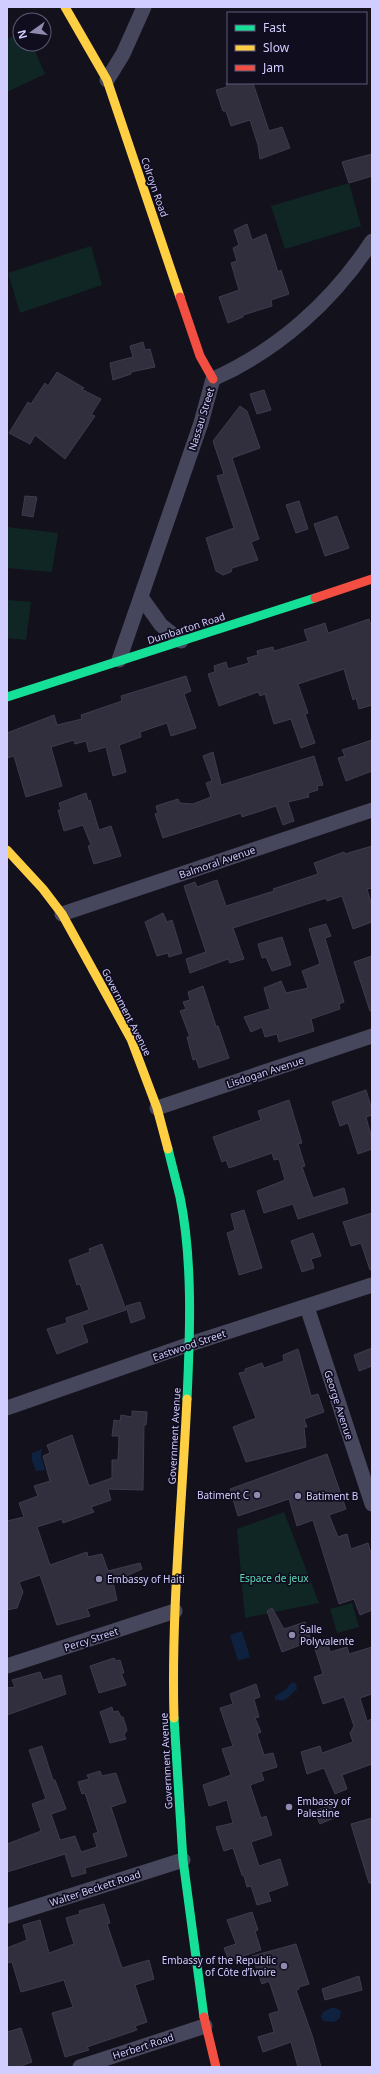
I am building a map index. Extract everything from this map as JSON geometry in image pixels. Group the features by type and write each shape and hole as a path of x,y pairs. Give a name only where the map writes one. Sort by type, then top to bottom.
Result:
{"street":[{"name":"Colroyn Road","path":"65,7 108,80 200,356 213,379"},
{"path":"108,80 124,54 144,7"},
{"name":"Nassau Street","path":"120,660 201,423 213,379 242,366 270,348 308,317 343,279 372,241"},
{"name":"Dumbarton Road","path":"7,697 372,579"},
{"path":"141,597 158,622 181,641"},
{"name":"Balmoral Avenue","path":"62,914 372,810"},
{"name":"Government Avenue","path":"7,850 43,889 62,914 131,1039 157,1108 180,1198 187,1251 190,1344 175,1611 173,1683 176,1769 183,1860 205,2026 216,2067"},
{"name":"Lisdogan Avenue","path":"157,1108 372,1036"},
{"name":"Eastwood Street","path":"7,1408 190,1344 372,1285"},
{"name":"George Avenue","path":"307,1307 372,1504"},
{"name":"Percy Street","path":"7,1666 175,1611"},
{"name":"Walter Beckett Road","path":"7,1916 183,1860"},
{"name":"Herbert Road","path":"80,2067 205,2026"}],"green space":[{"path":"12,37 12,52 35,52 45,74 7,92 7,39"},
{"path":"349,183 361,226 285,249 271,206"},
{"path":"91,246 102,285 20,313 8,273"},
{"path":"7,527 58,533 52,572 7,568"},
{"path":"7,600 31,602 26,640 7,638"},
{"name":"Espace de jeux","path":"284,1512 319,1603 245,1618 237,1529"},
{"path":"352,1603 359,1627 337,1633 330,1609"}],"water":[{"path":"42,1449 41,1456 45,1470 36,1471 32,1461 32,1453"},
{"path":"242,1631 250,1657 238,1661 230,1635"},
{"path":"292,1682 296,1684 297,1689 285,1700 275,1700 275,1696 285,1690"},
{"path":"331,2008 336,2008 341,2011 340,2018 334,2022 323,2021 321,2017 323,2012"}],"building":[{"path":"226,83 253,84 269,131 282,127 290,148 260,159 258,145 250,120 231,126 226,111 223,111 216,90 227,87"},
{"path":"372,154 372,176 349,183 342,162"},
{"path":"247,224 252,240 266,234 278,272 281,270 289,294 271,300 272,306 243,315 243,317 228,323 219,297 239,290 231,263 237,261 233,248 239,245 234,230"},
{"path":"143,342 145,350 150,349 155,367 131,372 131,374 113,380 110,363 133,357 130,346"},
{"path":"57,372 84,388 81,389 101,399 91,415 95,416 65,459 35,435 30,444 9,433 28,402 31,404 45,383 48,386"},
{"path":"264,390 271,410 257,414 250,394"},
{"path":"240,406 247,411 260,448 232,458 259,539 251,542 258,560 232,568 231,572 223,575 216,571 206,538 234,528 217,476 224,474 213,441"},
{"path":"25,496 37,497 33,517 22,515"},
{"path":"299,501 308,529 296,533 286,505"},
{"path":"337,516 349,548 325,556 314,524"},
{"path":"369,619 372,628 372,705 359,709 356,698 353,700 344,669 298,684 308,713 305,714 315,743 301,748 291,719 274,724 265,694 260,696 258,692 219,706 208,674 215,672 214,666 226,662 228,669 249,663 247,658 258,655 257,651 273,647 274,651 308,641 304,630 325,623 328,633"},
{"path":"186,676 191,691 184,694 196,728 171,736 167,723 140,732 141,737 119,745 126,772 113,776 106,747 89,752 86,741 75,744 74,740 51,747 62,786 26,797 14,756 7,758 7,733 54,715 57,725 82,719 81,715 122,701 121,696"},
{"path":"372,740 372,771 346,781 338,758 345,756 342,750"},
{"path":"213,752 221,785 314,756 323,785 317,786 318,790 308,793 309,797 288,802 294,821 283,825 276,806 242,817 241,813 163,838 155,814 158,813 156,806 178,799 180,803 193,804 211,797 206,783 212,781 203,756"},
{"path":"86,793 88,801 90,800 99,830 111,826 121,856 94,864 88,846 91,845 83,825 64,831 58,810 61,810 59,803"},
{"path":"372,846 372,888 367,889 372,906 372,922 353,929 342,896 327,901 326,898 233,928 244,959 230,963 228,959 190,973 186,959 206,952 184,886 195,882 197,887 217,880 226,906 274,891 273,889 318,874 314,863 344,852 345,854"},
{"path":"163,913 167,922 172,920 182,953 169,957 168,953 157,956 145,922"},
{"path":"326,924 331,936 325,938 344,1002 339,1004 340,1009 311,1019 314,1031 279,1042 277,1034 265,1037 262,1027 251,1032 244,1017 270,1009 264,988 281,981 286,993 308,988 302,971 320,964 309,929"},
{"path":"282,937 291,965 272,971 266,957 262,958 258,944"},
{"path":"372,956 372,1011 370,1011 354,962"},
{"path":"203,986 216,1026 218,1026 229,1058 199,1068 196,1059 193,1060 187,1037 190,1037 180,1011 186,1009 183,1002 190,1000 188,992"},
{"path":"366,1090 372,1110 372,1115 366,1117 372,1139 372,1149 358,1154 348,1123 340,1126 332,1102"},
{"path":"289,1100 302,1143 298,1144 305,1166 302,1167 313,1198 344,1188 348,1203 298,1219 293,1204 264,1213 257,1191 285,1180 279,1159 274,1160 272,1153 229,1168 226,1160 222,1162 213,1137 261,1120 258,1111"},
{"path":"244,1210 262,1268 239,1275 227,1233 235,1230 231,1214"},
{"path":"372,1213 372,1269 370,1270 361,1243 351,1246 343,1222"},
{"path":"313,1233 321,1256 311,1259 314,1268 302,1272 291,1241"},
{"path":"102,1244 126,1310 82,1325 88,1342 57,1354 47,1329 67,1323 66,1318 89,1310 80,1284 77,1285 69,1260 90,1252 89,1249"},
{"path":"140,1302 145,1318 131,1323 126,1306"},
{"path":"372,1348 372,1366 359,1371 354,1355"},
{"path":"298,1349 311,1396 318,1394 324,1412 304,1419 307,1427 304,1427 306,1447 246,1462 233,1427 256,1418 239,1373 245,1372 245,1369 262,1363 264,1368 284,1361 283,1355"},
{"path":"132,1411 147,1412 146,1425 144,1425 143,1490 108,1489 111,1500 91,1507 94,1512 63,1523 62,1519 37,1527 50,1565 87,1552 88,1557 102,1554 108,1571 140,1563 142,1569 113,1582 117,1600 87,1609 90,1616 57,1625 40,1575 19,1582 23,1592 17,1608 7,1610 7,1521 24,1517 19,1503 38,1496 34,1486 50,1481 43,1456 50,1453 47,1445 72,1435 89,1486 112,1478 112,1460 118,1460 119,1436 112,1436 114,1420 120,1421 121,1415 132,1417"},
{"path":"327,1454 346,1509 329,1515 338,1537 347,1534 351,1549 368,1543 372,1557 372,1610 360,1615 354,1599 339,1604 313,1520 297,1526 289,1499 238,1516 230,1489"},
{"name":"Salle Polyvalente","path":"272,1608 284,1629 305,1622 311,1641 282,1652 267,1611"},
{"path":"327,1638 330,1652 347,1647 349,1654 372,1647 372,1694 360,1698 367,1721 372,1719 372,1764 342,1775 347,1789 335,1794 324,1768 307,1774 301,1752 320,1746 322,1753 353,1742 350,1733 354,1726 344,1697 323,1704 314,1677 323,1674 313,1643"},
{"path":"114,1658 116,1661 120,1660 124,1673 121,1673 126,1685 99,1693 90,1666"},
{"path":"40,1672 43,1680 61,1675 66,1694 7,1715 7,1688 15,1687 12,1680"},
{"path":"256,1684 260,1697 254,1699 259,1717 255,1718 261,1732 257,1734 264,1755 273,1753 277,1767 261,1772 264,1780 250,1785 261,1818 266,1816 272,1835 251,1842 259,1866 280,1859 288,1885 268,1892 271,1901 257,1905 251,1886 247,1887 233,1848 224,1851 216,1827 233,1823 227,1800 209,1806 203,1785 231,1775 222,1749 233,1746 220,1708 233,1704 230,1694"},
{"path":"112,1707 113,1712 118,1711 121,1717 123,1717 127,1730 124,1735 126,1739 110,1743 100,1712"},
{"path":"42,1746 53,1780 55,1780 66,1809 51,1814 60,1840 75,1836 81,1852 97,1847 93,1834 98,1832 85,1793 82,1794 78,1782 89,1779 87,1775 100,1771 102,1776 116,1773 126,1802 111,1807 127,1856 85,1868 86,1873 72,1877 65,1854 7,1872 7,1844 41,1831 32,1804 46,1799 29,1750"},
{"path":"332,1805 336,1817 320,1824 314,1811"},
{"path":"372,1818 372,1883 369,1883 351,1824"},
{"path":"104,1904 110,1923 107,1924 122,1968 149,1960 154,1979 135,1985 147,2022 135,2026 137,2030 87,2047 89,2050 65,2057 52,2013 73,2007 64,1980 21,1992 12,1962 7,1963 7,1948 27,1940 23,1925 40,1920 49,1953 74,1944 66,1918 80,1914 79,1911"},
{"path":"252,1912 258,1930 255,1931 261,1950 229,1961 224,1948 236,1944 227,1920"},
{"path":"296,1944 309,1984 299,1987 299,1989 296,1990 312,2035 321,2067 298,2067 291,2042 263,2052 258,2037 274,2032 269,2014 279,2011 269,1981 262,1984 252,1956"},
{"path":"359,1976 362,1990 325,2000 322,1989"},
{"path":"21,2028 32,2062 18,2067 7,2067 7,2032"}],"traffic: fast":[{"path":"7,697 315,598"},
{"path":"168,1149 180,1197 189,1272 190,1324 187,1399"},
{"path":"174,1718 183,1860 204,2017"}],"traffic: slow":[{"path":"65,7 107,80 180,297"},
{"path":"7,850 43,889 62,914 131,1039 157,1108 168,1149"},
{"path":"174,1718 173,1678 175,1598 187,1399"}],"traffic: jam":[{"path":"180,297 200,356 213,379"},
{"path":"315,598 372,579"},
{"path":"204,2017 216,2067"}],"place":[{"name":"Batiment C","path":"257,1495"},
{"name":"Batiment B","path":"298,1496"},
{"name":"Embassy of Haiti","path":"99,1579"},
{"name":"Salle Polyvalente","path":"292,1635"},
{"name":"Embassy of Palestine","path":"289,1807"},
{"name":"Embassy of the Republic of Côte d’Ivoire","path":"284,1966"}]}
